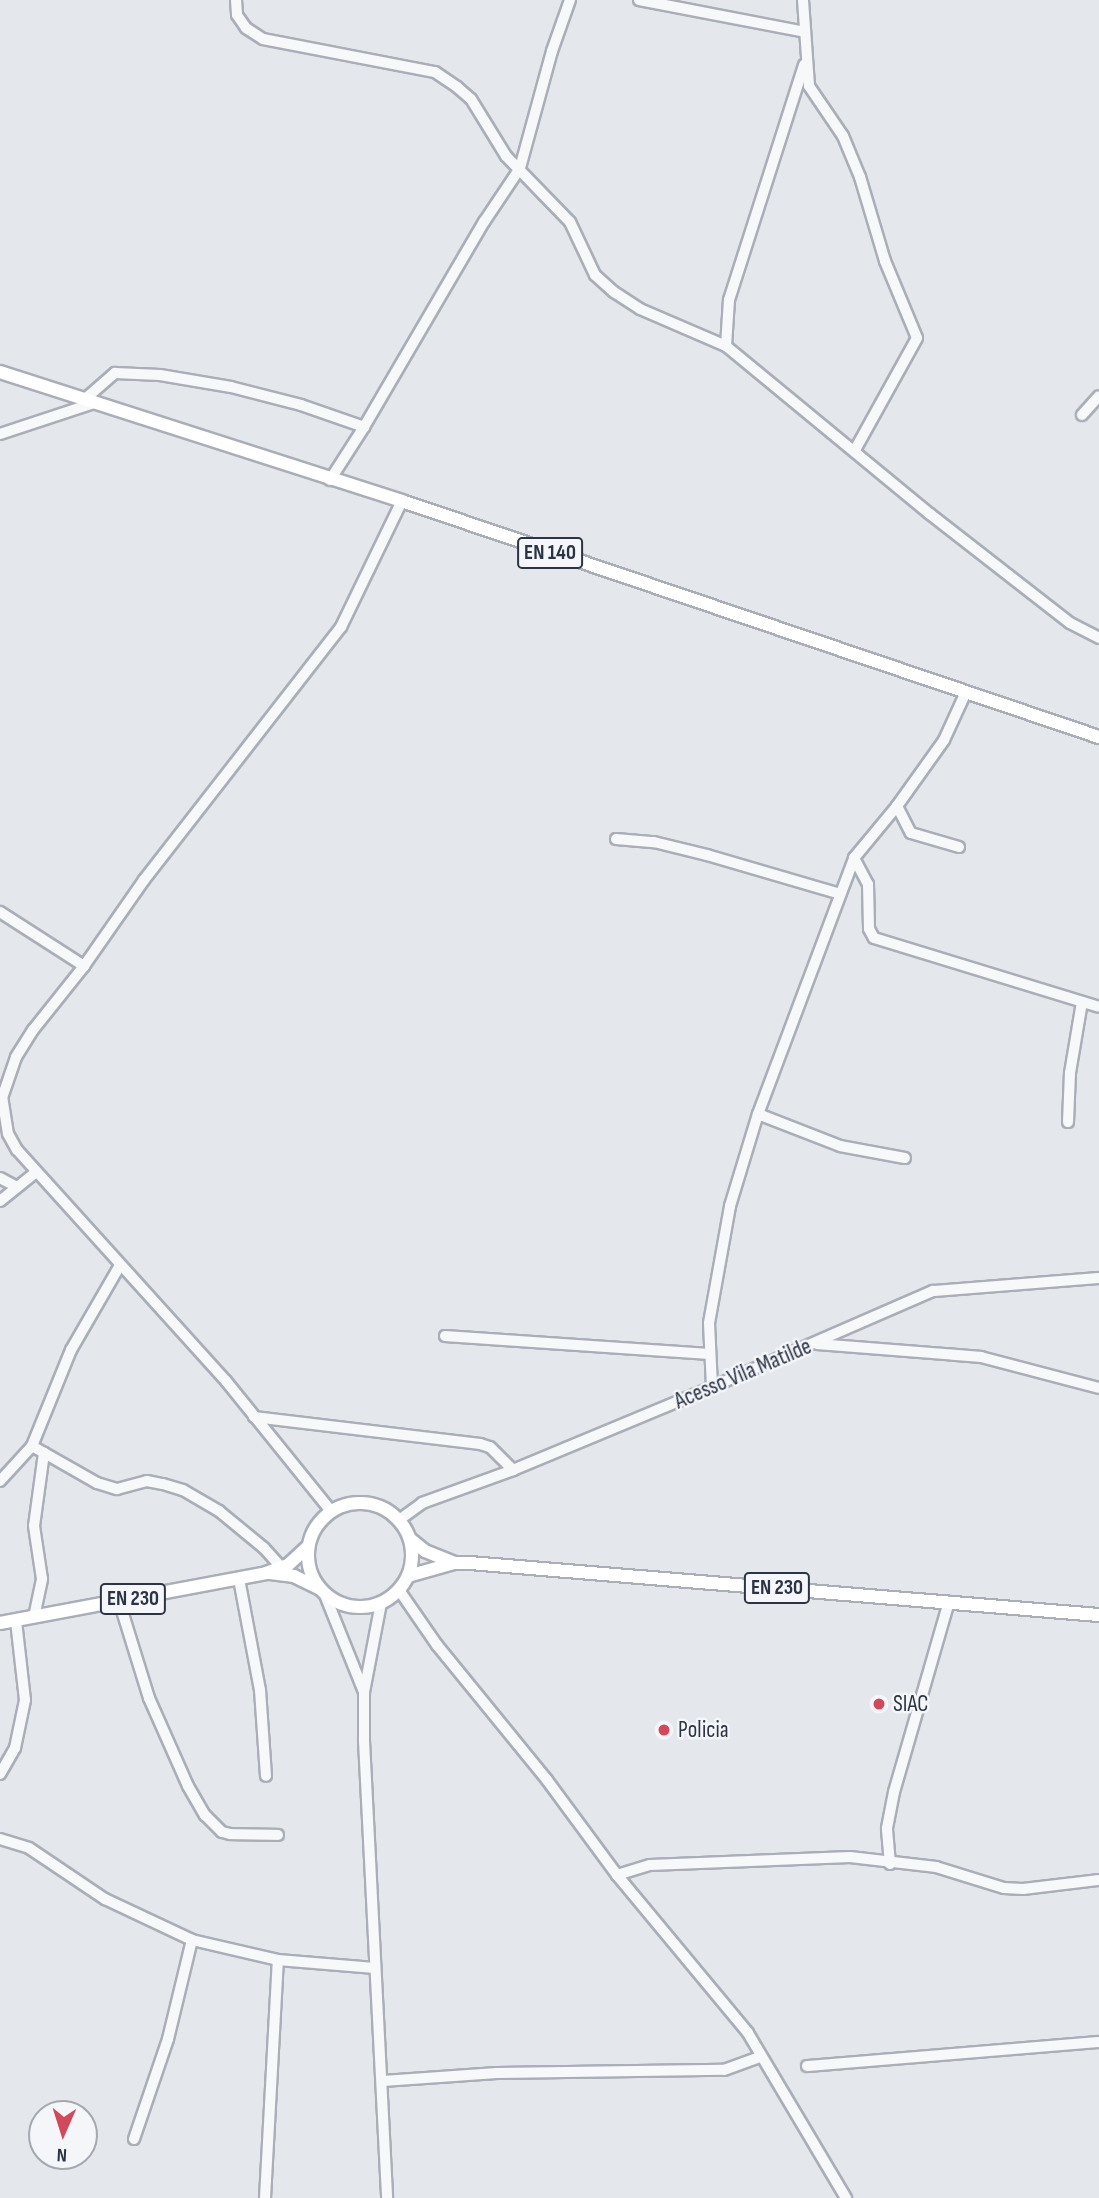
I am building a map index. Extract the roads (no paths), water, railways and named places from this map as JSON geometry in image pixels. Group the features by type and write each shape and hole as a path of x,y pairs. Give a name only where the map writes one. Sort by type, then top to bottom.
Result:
{"main road":[{"name":"EN 140","path":"0,372 402,501 1099,737"},
{"path":"368,1503 386,1509 399,1520 410,1539 412,1559 408,1576 399,1590 382,1603 360,1608 342,1604 323,1592 313,1580 307,1562 307,1547 312,1533 331,1511 348,1504 368,1503"},
{"name":"EN 230","path":"410,1539 425,1551 454,1563 1099,1615"},
{"name":"EN 230","path":"0,1623 266,1573 282,1568 307,1547"},
{"name":"EN 230","path":"408,1576 454,1563"},
{"name":"EN 230","path":"266,1573 294,1576 323,1592"}],"street":[{"path":"236,0 237,16 246,28 263,38 435,72 471,99 506,156 570,222 595,275 640,309 726,346 930,514 1059,614 1099,638"},
{"path":"330,480 365,427 484,222 520,168 552,51 570,0"},
{"path":"639,0 805,32"},
{"path":"803,0 806,59 813,96 843,136 860,177 885,261 917,338 855,450"},
{"path":"726,346 729,300 806,59"},
{"path":"0,434 90,401 114,373 138,373 231,387 301,405 365,427"},
{"path":"1082,415 1099,396"},
{"path":"331,1511 226,1381 36,1172 8,1134 2,1098 5,1080 33,1030 84,966 144,880 341,627 402,501"},
{"path":"712,1387 709,1323 730,1206 758,1114 854,858 897,806 944,740 966,692"},
{"path":"897,806 911,834 959,847"},
{"path":"616,839 654,842 707,855 840,894"},
{"path":"854,858 868,884 869,929 874,938 1099,1007"},
{"path":"0,912 84,966"},
{"path":"1068,1122 1070,1073 1082,1002"},
{"path":"758,1114 840,1146 905,1158"},
{"path":"0,1201 36,1172"},
{"path":"0,1178 17,1187"},
{"path":"0,1481 32,1446 71,1350 120,1265"},
{"name":"Acesso Vila Matilde","path":"399,1520 422,1503 513,1470 943,1288 1099,1278"},
{"path":"446,1336 709,1354"},
{"path":"815,1344 981,1357 1099,1388"},
{"path":"254,1417 480,1444 490,1447 513,1470"},
{"path":"32,1446 96,1483 117,1489 147,1481 183,1490 247,1532 282,1568"},
{"path":"34,1617 42,1579 34,1526 44,1454"},
{"path":"239,1579 260,1690 267,1776"},
{"path":"399,1590 437,1645 547,1780 617,1875 748,2033 846,2198"},
{"path":"323,1592 364,1692"},
{"path":"119,1601 149,1698 188,1786 205,1815 222,1832 278,1835"},
{"path":"890,1864 887,1828 894,1792 949,1602"},
{"path":"382,1603 364,1692 387,2198"},
{"path":"0,1774 15,1748 25,1700 16,1621"},
{"path":"0,1839 12,1840 29,1848 105,1899 192,1940 278,1960 375,1968"},
{"path":"617,1875 650,1865 850,1857 890,1864 936,1867 1004,1888 1023,1889 1099,1880"},
{"path":"134,2139 168,2039 192,1940"},
{"path":"265,2198 278,1960"},
{"path":"807,2066 1099,2042"},
{"path":"383,2081 497,2073 724,2070 760,2057"}],"place":[{"name":"SIAC","path":"879,1704"},
{"name":"Policia","path":"664,1730"}]}
